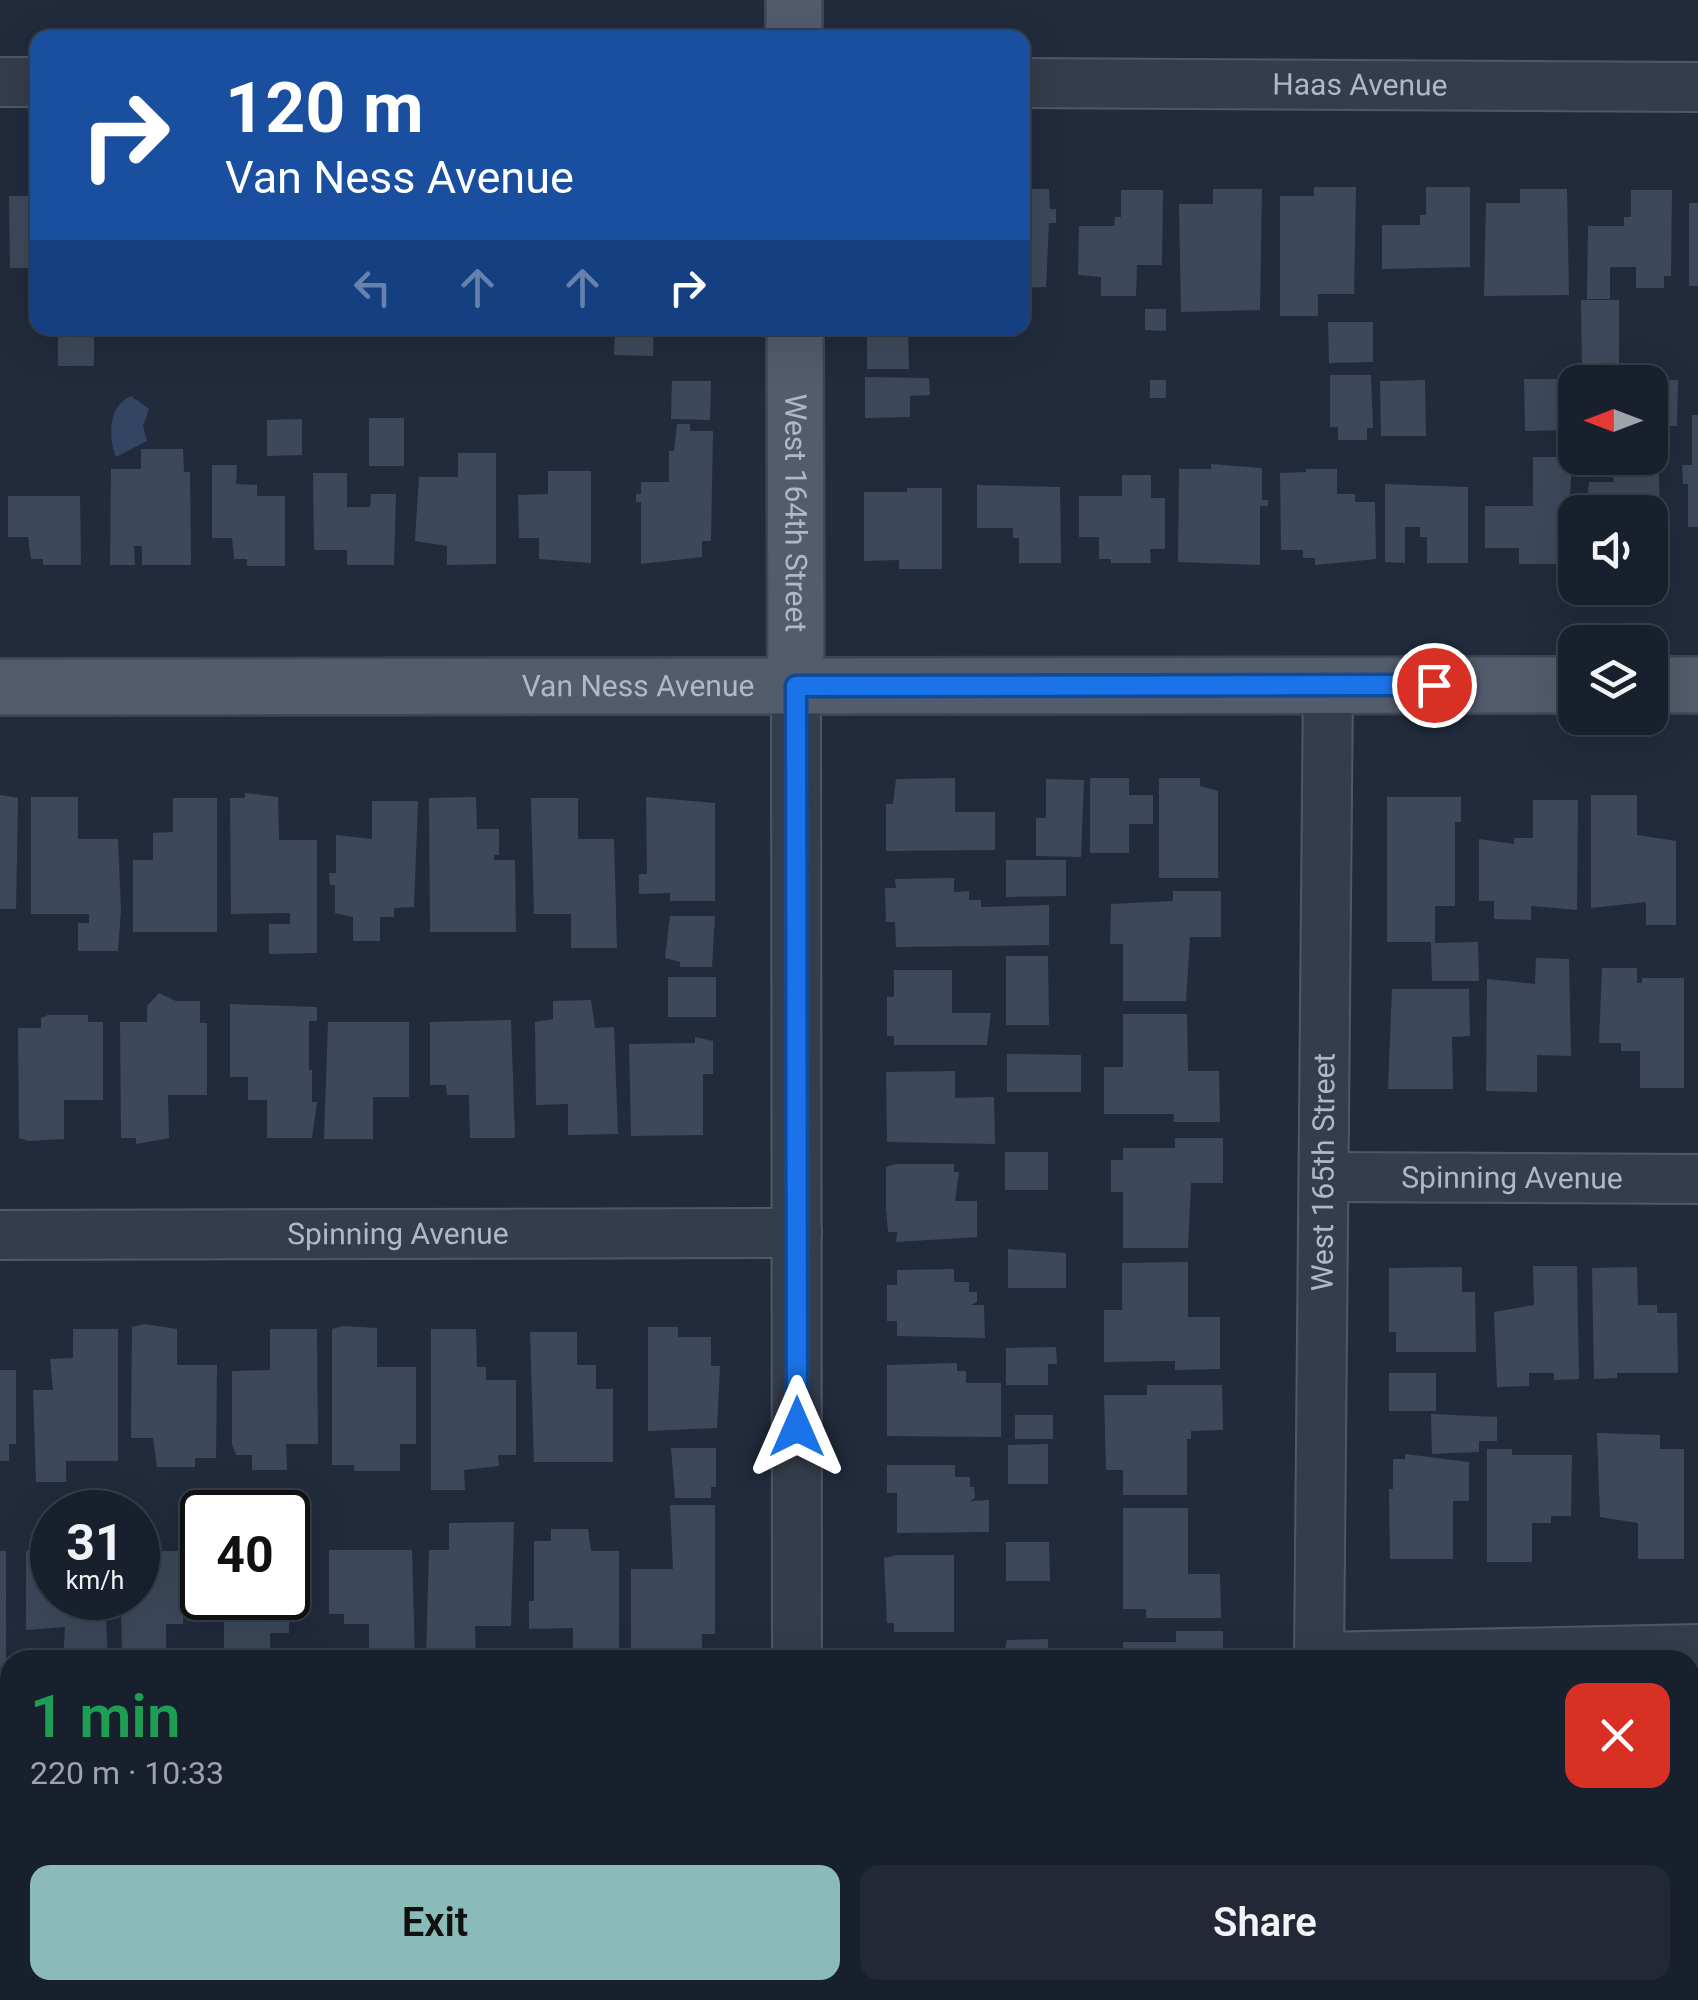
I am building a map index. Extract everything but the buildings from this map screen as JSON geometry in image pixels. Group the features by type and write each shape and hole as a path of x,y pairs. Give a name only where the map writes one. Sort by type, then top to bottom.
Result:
{"main road":[{"path":"794,0 794,30"},
{"name":"West 164th Street","path":"795,335 796,686"},
{"name":"Van Ness Avenue","path":"0,687 1558,685"},
{"path":"1668,685 1698,685"}],"street":[{"path":"0,82 30,82"},
{"name":"Haas Avenue","path":"1030,83 1698,87"},
{"name":"West 164th Street","path":"796,686 797,1650"},
{"name":"West 165th Street","path":"1319,1650 1328,686"},
{"name":"Spinning Avenue","path":"1324,1178 1698,1179"},
{"name":"Spinning Avenue","path":"0,1235 797,1233"},
{"path":"1656,1650 1698,1649"}],"water":[{"path":"131,396 149,409 143,426 147,441 116,457 112,422 118,407"}],"route":[{"path":"797,1427 796,686 1434,685"}]}
